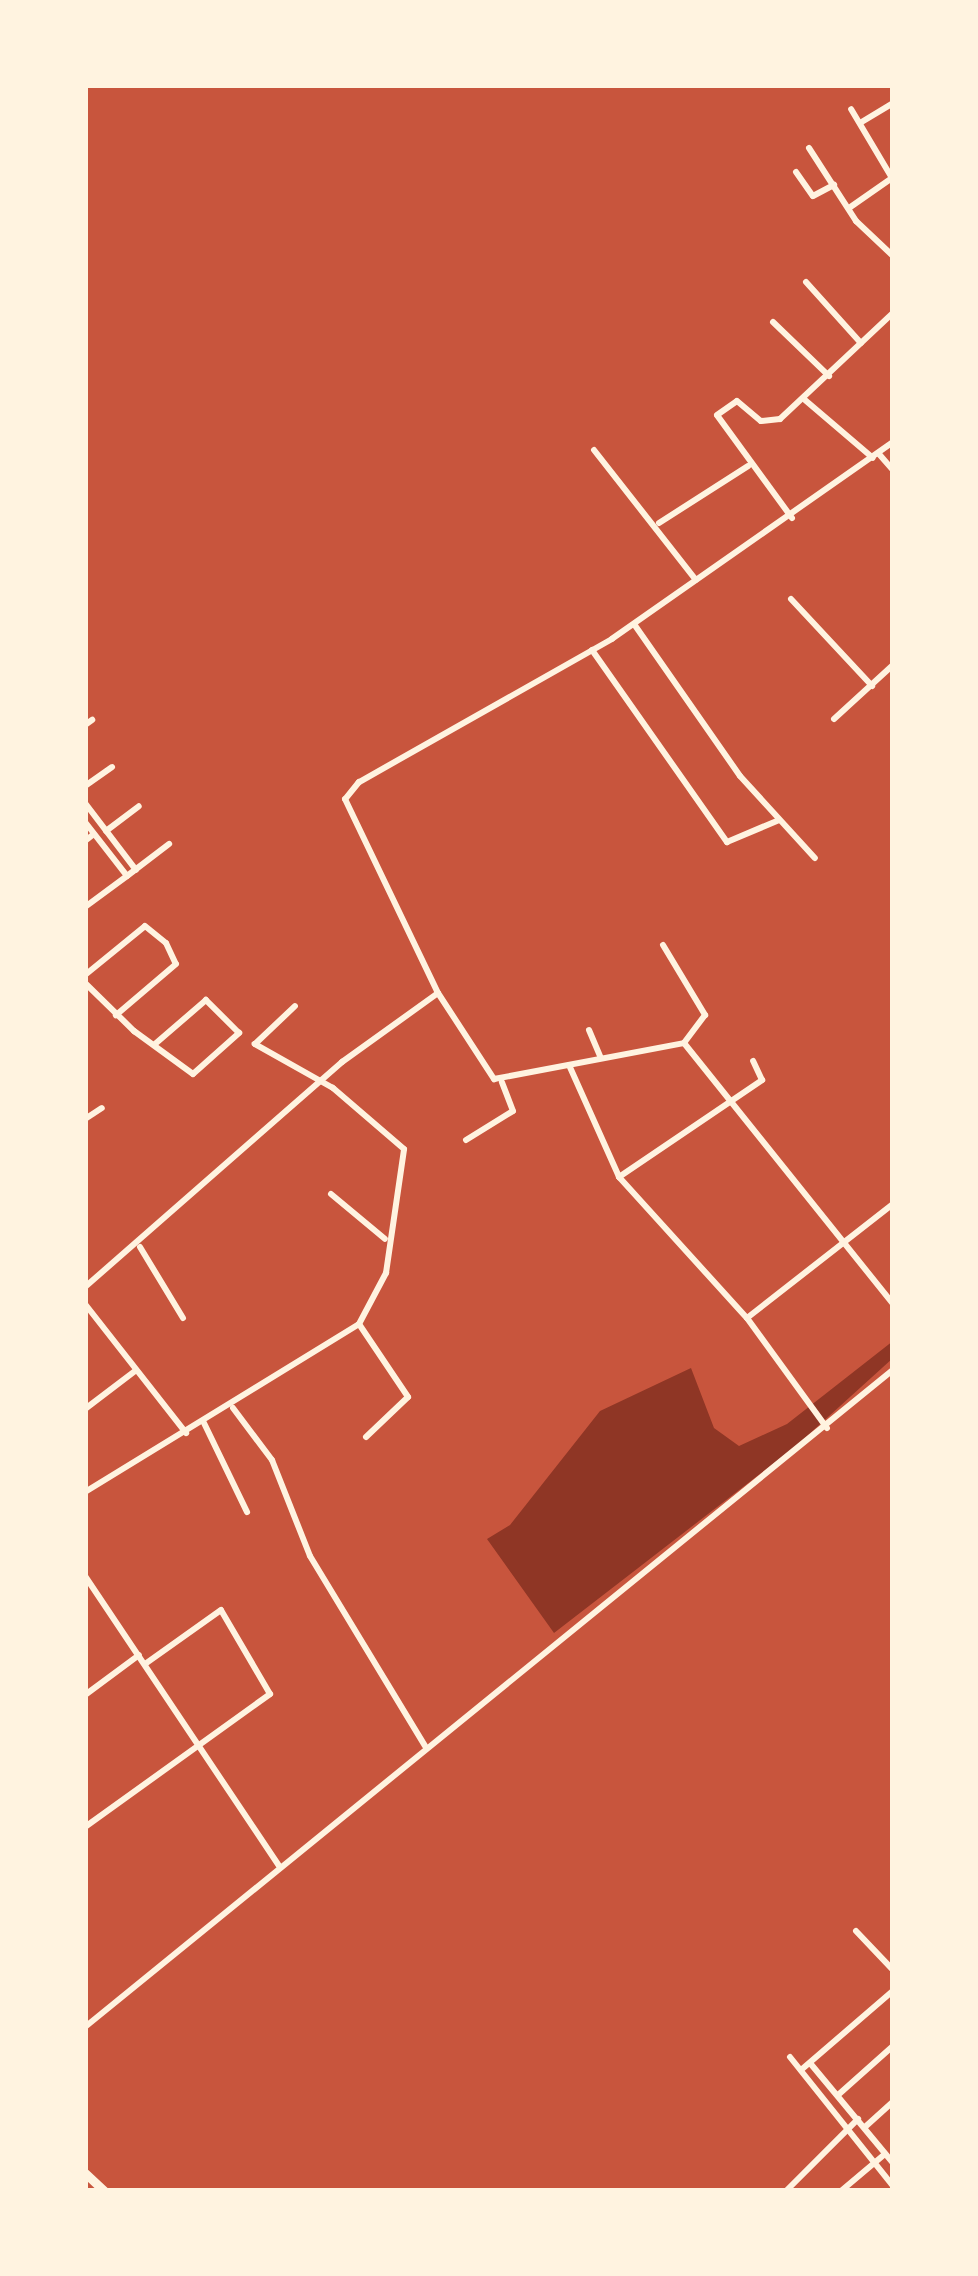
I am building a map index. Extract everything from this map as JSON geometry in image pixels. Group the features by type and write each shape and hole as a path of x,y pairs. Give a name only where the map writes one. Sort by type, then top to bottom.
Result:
{"main road":[{"path":"85,2173 104,2191"}],"street":[{"path":"860,123 893,102"},
{"path":"848,208 891,181 890,164 850,109"},
{"path":"810,148 848,208 892,253"},
{"path":"796,172 812,196 834,185"},
{"path":"806,282 862,343"},
{"path":"792,518 717,422 722,408 737,401 771,422 805,400 893,312"},
{"path":"773,322 829,376"},
{"path":"805,400 893,470"},
{"path":"466,1140 514,1111 502,1082 476,1058 438,993 346,794 634,624 792,518 893,442"},
{"path":"594,450 659,523 696,580"},
{"path":"659,523 748,466"},
{"path":"790,599 872,686"},
{"path":"634,624 779,820 815,858"},
{"path":"592,650 728,842 779,820"},
{"path":"834,719 893,665"},
{"path":"85,786 112,767"},
{"path":"85,804 136,870"},
{"path":"106,830 139,806"},
{"path":"85,822 127,876"},
{"path":"85,841 94,834"},
{"path":"85,907 170,844"},
{"path":"116,1015 176,964 166,943 148,925 85,979 116,1015 193,1074 238,1032 206,1000 155,1044"},
{"path":"502,1082 601,1058 684,1044 705,1015 662,945"},
{"path":"85,1287 140,1247 281,1117 438,993"},
{"path":"85,1492 233,1408 359,1324 390,1264 386,1240 404,1172 400,1144 322,1083 255,1044 295,1006"},
{"path":"589,1030 601,1058"},
{"path":"684,1044 727,1105 893,1304"},
{"path":"85,1058 85,1072"},
{"path":"619,1177 762,1080 754,1061"},
{"path":"569,1065 619,1177 746,1318 827,1428"},
{"path":"85,1119 102,1108"},
{"path":"332,1194 386,1240"},
{"path":"746,1318 893,1204"},
{"path":"140,1247 184,1318"},
{"path":"85,1304 186,1434"},
{"path":"359,1324 408,1397 366,1437"},
{"path":"85,2028 424,1746 827,1428 893,1370"},
{"path":"85,1410 135,1371"},
{"path":"233,1408 272,1460 310,1556 424,1746"},
{"path":"204,1423 247,1512"},
{"path":"85,1576 279,1866"},
{"path":"85,1827 269,1698 240,1635 218,1610 145,1664"},
{"path":"85,1695 139,1655"},
{"path":"856,1931 893,1970"},
{"path":"801,2070 893,1991"},
{"path":"838,2095 893,2046"},
{"path":"790,2057 893,2186"},
{"path":"810,2063 893,2164"},
{"path":"865,2127 893,2102"},
{"path":"786,2191 858,2119"},
{"path":"841,2191 885,2154"}],"shaded area":[{"path":"893,1341 893,1358 796,1446 554,1633 487,1539 510,1525 600,1411 691,1368 714,1428 739,1446 787,1424"}]}
